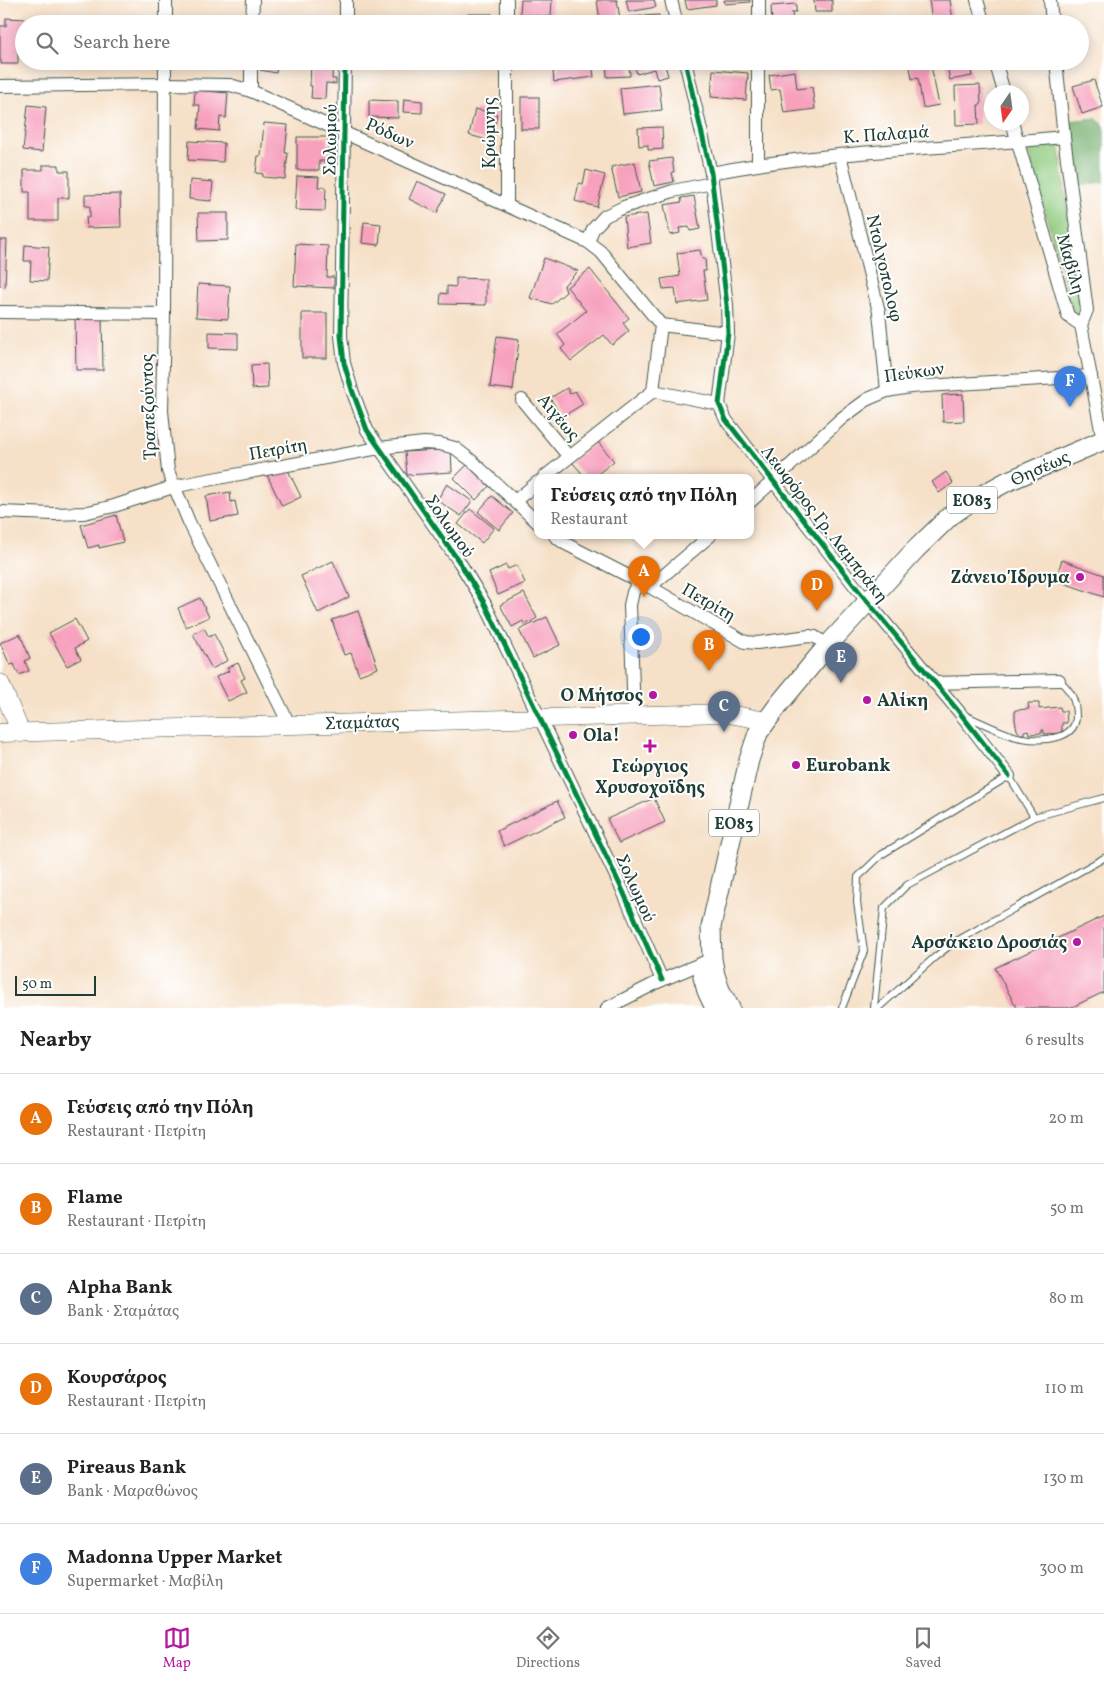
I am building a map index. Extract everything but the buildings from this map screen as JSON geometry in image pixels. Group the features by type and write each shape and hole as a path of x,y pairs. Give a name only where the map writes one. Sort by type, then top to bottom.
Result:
{"main road":[{"name":"Θησέως","path":"868,601 914,550 950,516 972,500 1006,482 1103,440"},
{"name":"ΕΟ83","path":"715,1008 707,991 706,962 710,927 754,741 769,717 828,645 868,601"},
{"name":"ΕΟ83","path":"706,962 730,1008"}],"street":[{"path":"166,0 166,15"},
{"path":"252,0 252,15"},
{"path":"346,0 346,15"},
{"path":"507,0 507,15"},
{"path":"671,0 675,15"},
{"path":"758,15 759,0"},
{"path":"978,0 982,15"},
{"path":"1050,0 1051,15"},
{"name":"Τραπεζούντος","path":"165,70 162,411 168,471 188,522 288,724"},
{"path":"251,91 252,70"},
{"name":"Σολωμού","path":"345,70 342,345 344,363 352,390 367,430 378,448 460,563 485,604 618,880 662,980"},
{"name":"Κρώμνης","path":"507,70 507,205"},
{"path":"653,391 719,404 728,333 728,305 711,178 687,70"},
{"path":"758,70 758,164"},
{"path":"998,70 1002,85"},
{"path":"1057,70 1086,310 1081,326"},
{"name":"Ρόδων","path":"0,86 230,85 251,91 588,242 601,252 661,325"},
{"name":"Μαβίλη","path":"1014,130 1068,316 1081,326 1103,440"},
{"name":"Κ. Παλαμά","path":"588,242 593,228 605,216 624,207 758,164 840,155 1064,137"},
{"name":"Ντολγοπολοφ","path":"840,155 879,312 887,391"},
{"path":"0,312 164,314"},
{"path":"548,474 653,391 661,325 728,333"},
{"name":"Πεύκων","path":"754,499 842,418 868,399 887,391 910,387 1091,376"},
{"name":"Αιγέως","path":"522,400 569,457"},
{"name":"Λεωφόρος Γρ. Λαμπράκη","path":"719,404 726,420 858,590 960,713 1009,776"},
{"name":"Πετρίτη","path":"0,512 84,513 114,506 173,487 378,448 424,443 440,444 455,448 534,519"},
{"path":"515,500 534,485"},
{"name":"Πετρίτη","path":"559,539 645,584 745,642 757,643 808,636 815,637 828,645"},
{"path":"634,715 630,605 633,592 706,539"},
{"path":"934,683 1059,680"},
{"path":"0,683 21,733"},
{"name":"Σταμάτας","path":"0,733 724,713 769,717"},
{"path":"607,1008 662,980 706,962"}],"lane":[{"path":"960,713 1021,738 1060,738 1070,732 1076,724 1076,708 1070,690 1059,680"},
{"path":"842,1008 864,951 856,902 858,877 881,855 1009,776 1034,817"},
{"path":"874,1008 884,908 906,885 1034,817 1104,798"},
{"path":"878,1008 935,956 953,943 1104,858"}],"green space":[{"path":"1095,118 1104,125 1104,182 1079,185 1070,121"},
{"path":"1059,143 1080,314 1074,315 1027,147"}],"cycle path":[{"path":"345,70 341,336 344,363 352,390 367,430 460,563 485,604 622,889 662,980"},
{"path":"687,70 711,173 727,305 728,333 719,404 726,420 858,590 960,713 1009,776"}],"place":[{"name":"Madonna Upper Market","path":"1070,407"},
{"name":"Ζάνειο Ίδρυμα","path":"1080,577"},
{"name":"Γεύσεις από την Πόλη","path":"644,597"},
{"name":"Κουρσάρος","path":"817,611"},
{"name":"Flame","path":"709,671"},
{"name":"Pireaus Bank","path":"841,683"},
{"name":"Ο Μήτσος","path":"653,695"},
{"name":"Αλίκη","path":"867,700"},
{"name":"Alpha Bank","path":"724,732"},
{"name":"Ola!","path":"573,735"},
{"name":"Γεώργιος Χρυσοχοϊδης","path":"650,746"},
{"name":"Eurobank","path":"796,765"},
{"name":"Αρσάκειο Δροσιάς","path":"1077,942"}]}
